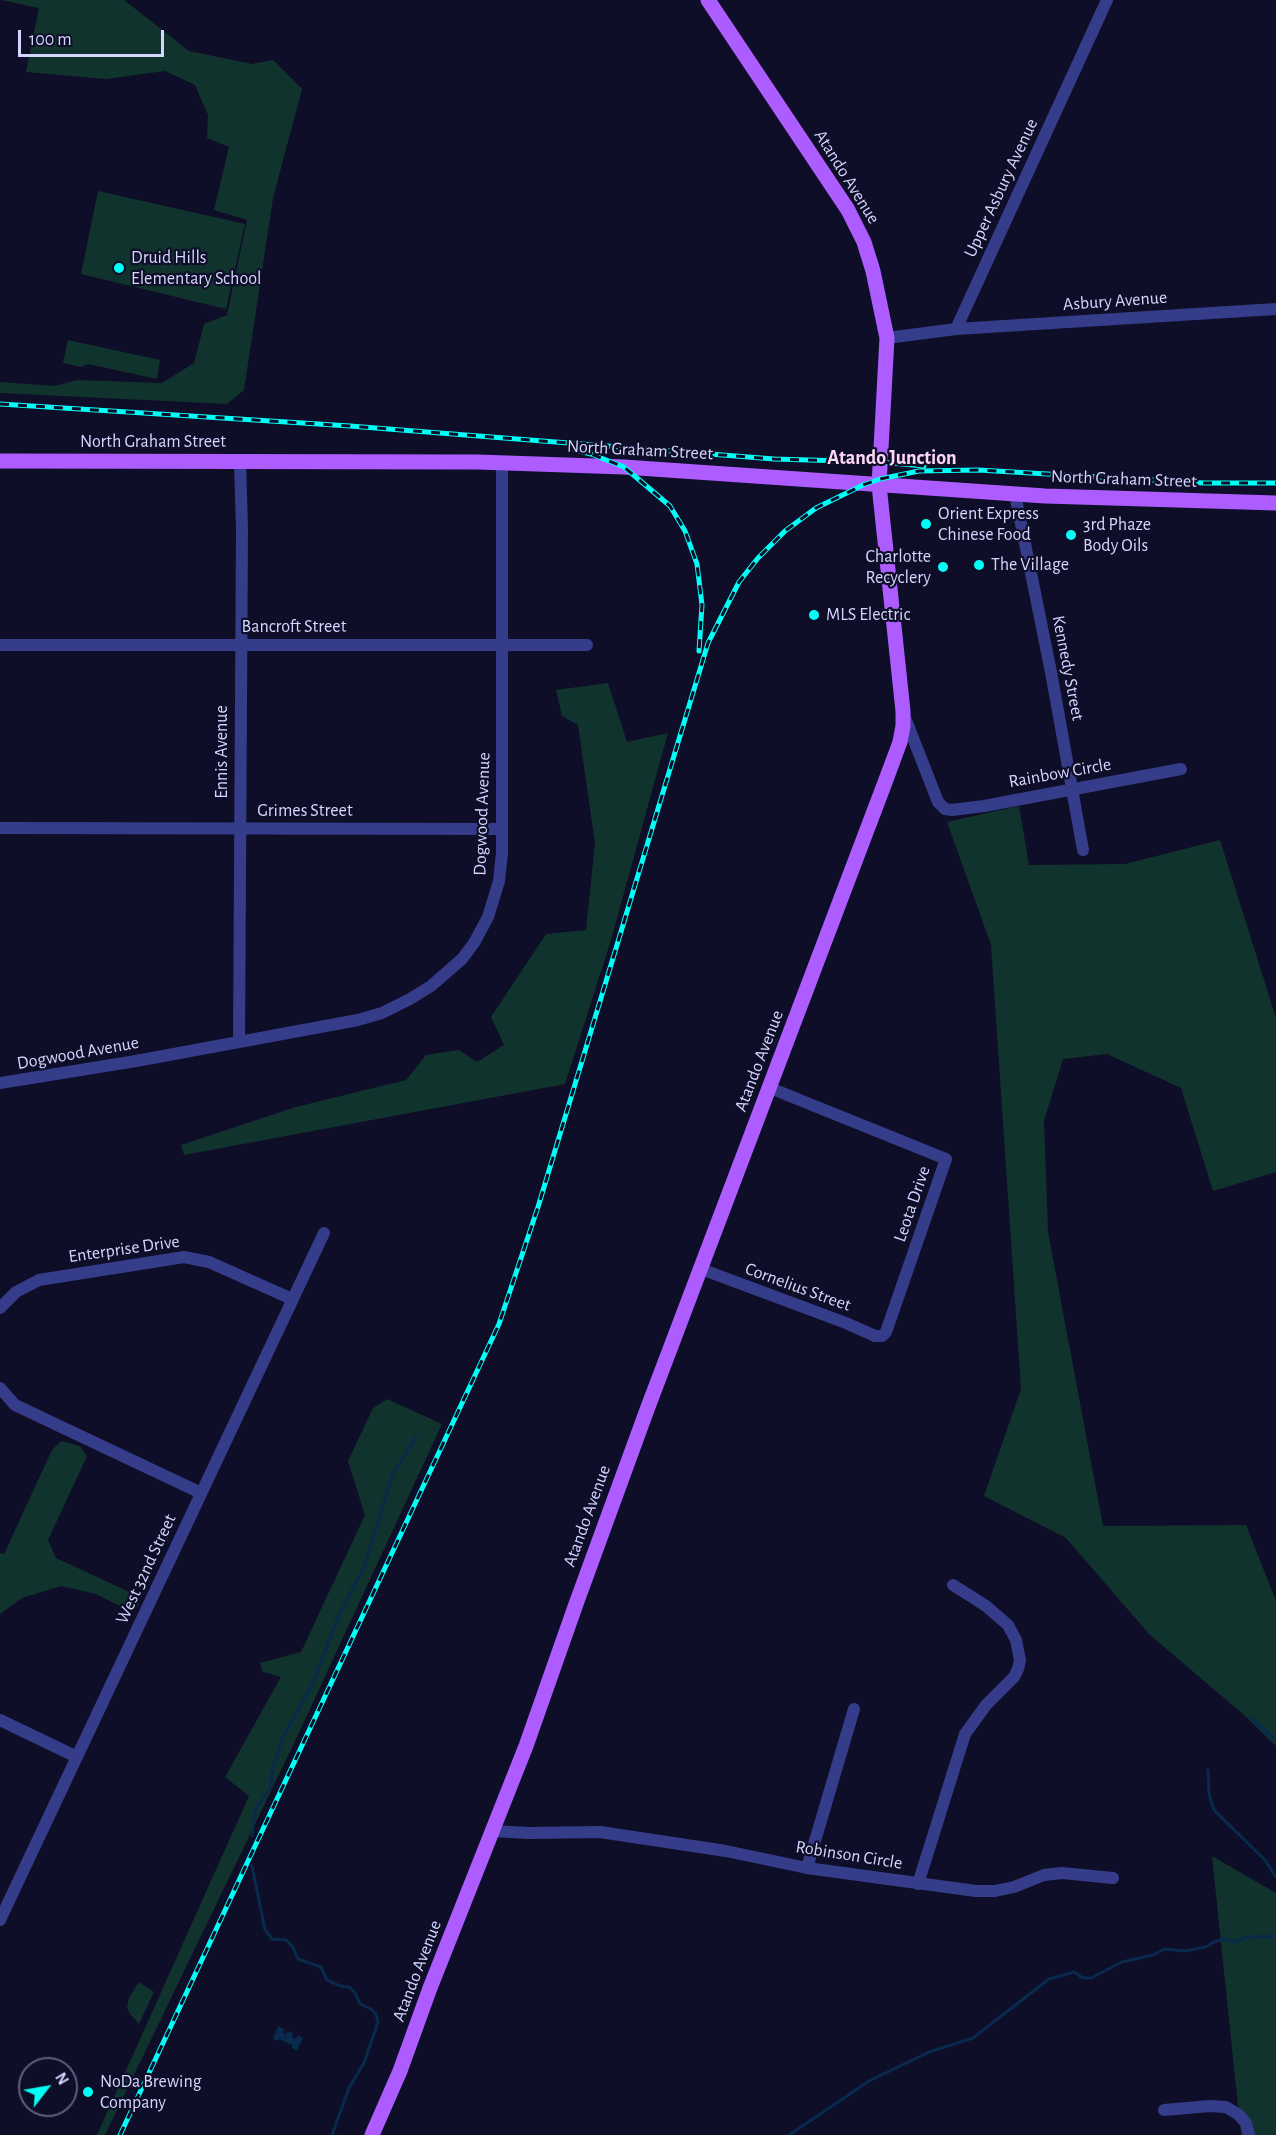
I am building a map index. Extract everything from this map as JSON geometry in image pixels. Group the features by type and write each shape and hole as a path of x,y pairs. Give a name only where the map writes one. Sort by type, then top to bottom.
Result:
{"main road":[{"name":"Atando Avenue","path":"372,2135 400,2071 430,1988 526,1746 585,1579 900,742 903,711 879,485 887,338 873,271 864,242 848,210 708,0"},
{"name":"North Graham Street","path":"0,461 502,463 624,467 1015,494 1276,503"}],"street":[{"name":"Upper Asbury Avenue","path":"956,329 1107,0"},
{"name":"Asbury Avenue","path":"956,329 1276,309"},
{"path":"887,338 956,329"},
{"name":"Ennis Avenue","path":"239,1042 242,529 240,461"},
{"name":"Dogwood Avenue","path":"0,1083 136,1061 358,1020 382,1013 410,999 444,976 462,959 474,943 488,916 500,874 502,463"},
{"name":"Kennedy Street","path":"1015,494 1051,672 1083,850"},
{"name":"Bancroft Street","path":"0,645 587,645"},
{"name":"Rainbow Circle","path":"903,711 938,802 945,809 984,806 1181,769"},
{"name":"Grimes Street","path":"0,828 502,829"},
{"name":"Leota Drive","path":"770,1089 946,1159 889,1324 882,1336"},
{"name":"West 32nd Street","path":"0,1920 324,1233"},
{"name":"Enterprise Drive","path":"0,1308 16,1292 39,1280 184,1257 209,1262 291,1299"},
{"name":"Cornelius Street","path":"701,1269 875,1336 882,1336"},
{"path":"0,1388 15,1405 201,1493"},
{"name":"Robinson Circle","path":"493,1831 600,1832 726,1851 807,1868 918,1884 965,1734 986,1705 1014,1677 1020,1660 1016,1640 1008,1625 986,1606 953,1585"},
{"path":"807,1868 854,1710"},
{"path":"0,1720 77,1757"},
{"path":"918,1884 995,1891 1056,1873 1081,1873 1113,1878"},
{"path":"1164,2110 1215,2105 1226,2107 1239,2115 1246,2123 1249,2135"}],"green space":[{"path":"1,0 124,0 189,51 252,64 273,60 302,89 273,198 244,390 227,404 0,393 0,382 55,386 77,380 162,383 194,363 204,324 227,315 247,220 214,210 229,147 207,138 208,115 195,85 165,71 106,79 26,72 39,8"},
{"path":"98,191 245,224 226,309 81,274"},
{"path":"68,340 160,360 157,379 88,364 81,367 63,363"},
{"path":"608,683 627,742 668,733 611,940 565,1084 184,1155 181,1145 296,1107 406,1080 426,1055 459,1050 477,1062 504,1045 491,1017 546,934 586,930 595,843 578,725 562,716 556,690"},
{"path":"1019,806 1029,865 1125,864 1220,840 1276,1018 1276,1172 1213,1191 1181,1088 1107,1054 1063,1059 1044,1121 1048,1232 1103,1526 1246,1525 1276,1601 1276,1746 1244,1715 1149,1634 1066,1538 984,1496 1021,1389 991,945 947,822"},
{"path":"387,1399 442,1424 297,1737 105,2135 97,2135 249,1796 225,1777 281,1677 263,1672 260,1663 301,1652 365,1515 348,1461 373,1408"},
{"path":"61,1441 80,1446 87,1456 48,1540 56,1558 136,1595 139,1605 131,1612 96,1594 61,1586 22,1598 0,1614 0,1553 4,1554 52,1450"},
{"path":"1212,1856 1276,1893 1276,2135 1241,2135"},
{"path":"139,1982 154,1992 139,2024 127,2008 129,1998"}],"water":[{"path":"278,2026 284,2029 283,2033 286,2034 288,2031 293,2033 292,2037 296,2039 298,2035 303,2038 297,2051 292,2048 292,2045 279,2039 278,2041 273,2039"}],"waterway":[{"path":"252,1836 255,1810 271,1786 272,1771 283,1737 314,1681 338,1617 364,1567 392,1476 416,1437"},
{"path":"1251,1718 1276,1740"},
{"path":"1208,1770 1209,1794 1214,1810 1265,1860 1276,1877"},
{"path":"252,1866 265,1930 272,1939 286,1940 293,1947 298,1959 321,1967 327,1980 349,1987 360,2004 376,2014 378,2022 364,2063 349,2088 332,2135"},
{"path":"789,2135 869,2081 929,2052 973,2038 1049,1979 1074,1972 1083,1978 1091,1978 1122,1962 1153,1955 1164,1949 1185,1951 1206,1947 1224,1939 1234,1942 1247,1937 1276,1936"}],"railway":[{"path":"0,404 350,426 774,459 880,462 924,466"},
{"path":"575,450 624,467 670,506 685,531 697,564 702,605 699,651"},
{"path":"120,2135 499,1324 538,1207 708,643 739,582 758,558 785,531 816,508 863,485 919,471 978,470 1204,483 1276,483"}],"place":[{"name":"Druid Hills Elementary School","path":"119,268"},
{"name":"Orient Express Chinese Food","path":"926,524"},
{"name":"3rd Phaze Body Oils","path":"1071,535"},
{"name":"The Village","path":"979,565"},
{"name":"Charlotte Recyclery","path":"943,567"},
{"name":"MLS Electric","path":"814,615"},
{"name":"NoDa Brewing Company","path":"88,2092"}],"district":[{"name":"Atando Junction","path":"892,458"}]}
